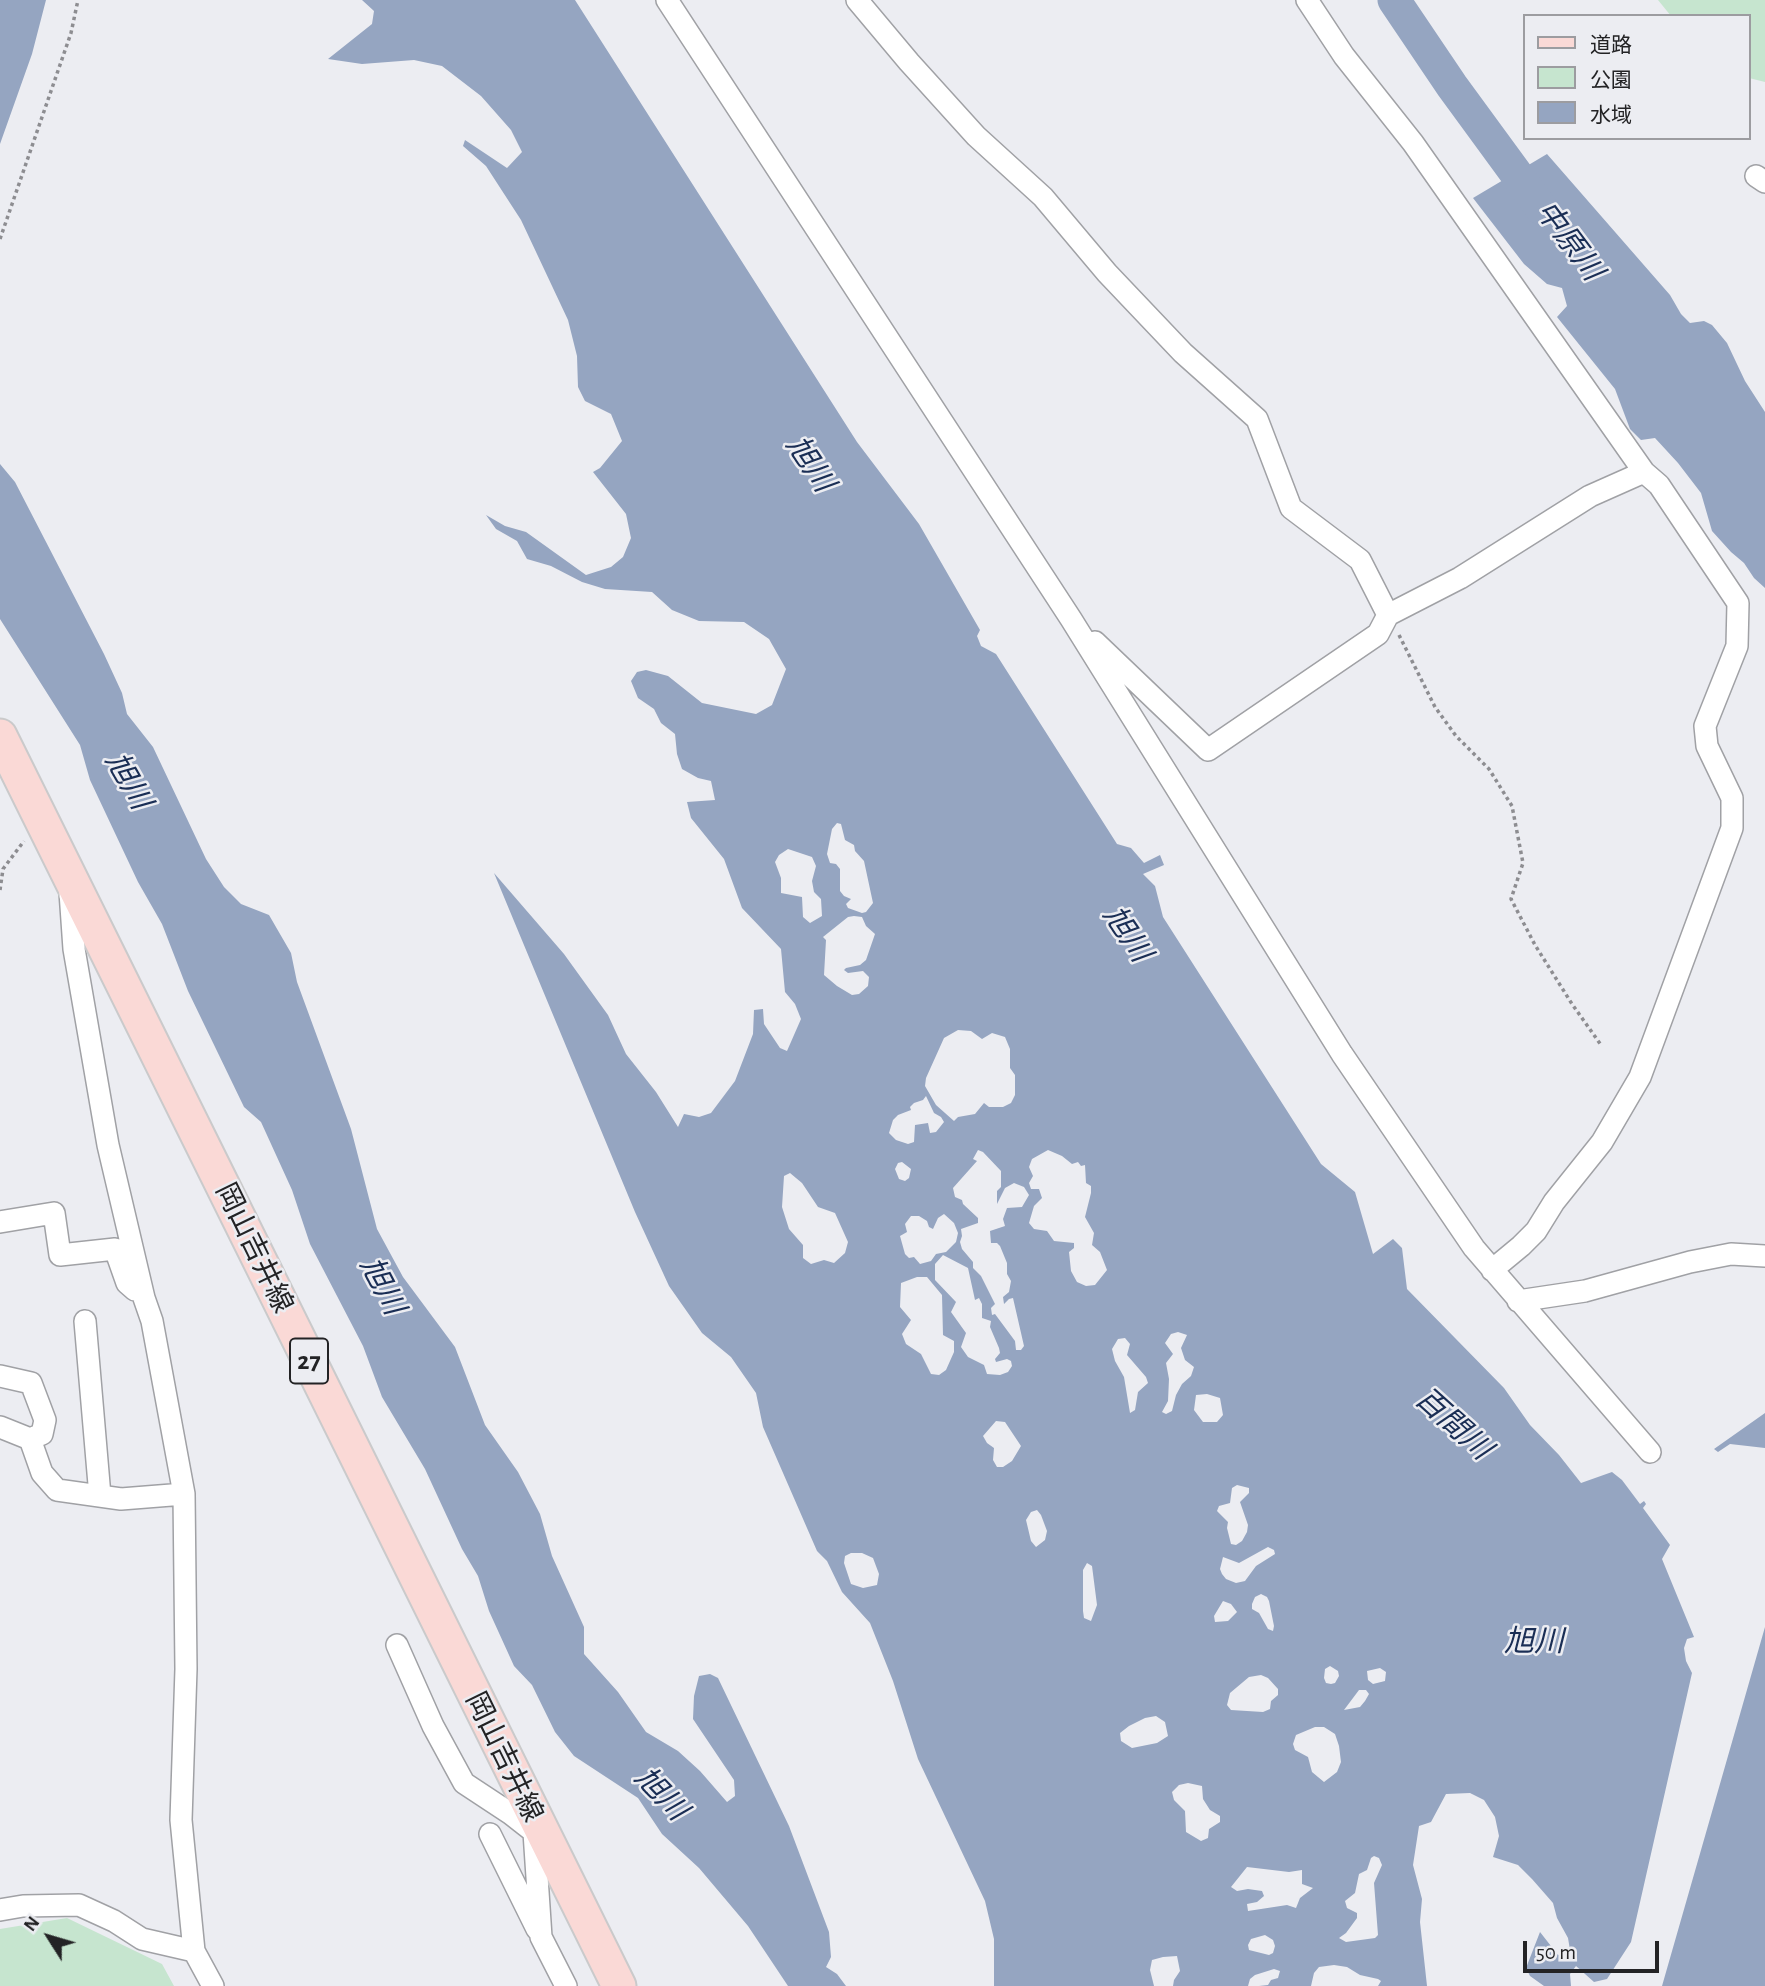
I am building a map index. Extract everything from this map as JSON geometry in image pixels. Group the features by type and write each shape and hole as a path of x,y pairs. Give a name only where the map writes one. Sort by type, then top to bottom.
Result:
{"main road":[{"name":"岡山吉井線","path":"0,736 537,1831 619,1986"}],"street":[{"path":"667,0 1071,619 1342,1054 1474,1248 1650,1452"},
{"path":"857,0 976,136 1043,197 1107,274 1183,353 1256,419 1291,508 1360,560 1388,614"},
{"path":"1307,0 1344,56 1413,143 1644,472 1659,485 1738,603 1737,646 1704,726 1707,746 1732,798 1732,828 1640,1077 1602,1142 1554,1202 1535,1231 1492,1270"},
{"path":"1071,619 1208,750 1378,634 1388,614 1460,578 1590,496 1644,472"},
{"path":"69,872 74,949 108,1145 144,1298 152,1321 184,1494 186,1669 181,1820 194,1951 213,1986"},
{"path":"0,1222 54,1213 60,1255 116,1249 127,1283 144,1298"},
{"path":"1518,1301 1585,1292 1689,1262 1731,1254 1765,1256"},
{"path":"85,1321 100,1496"},
{"path":"0,1376 30,1383 45,1420 43,1434 30,1439 0,1427"},
{"path":"30,1439 42,1473 57,1490 121,1499 184,1494"},
{"path":"397,1645 433,1726 464,1783 537,1831 541,1937"},
{"path":"490,1834 566,1986"},
{"path":"0,1910 23,1906 79,1905 142,1939 194,1951"}],"path":[{"path":"0,239 71,33 78,0"},
{"path":"1388,614 1435,707 1456,736 1489,769 1512,806 1523,863 1511,899 1557,980 1601,1045"},
{"path":"0,890 3,869 42,817"}],"green space":[{"path":"1658,0 1765,0 1765,82 1751,78 1751,14 1669,14"},
{"path":"67,1918 162,1964 174,1986 0,1986 0,1929"}],"water":[{"path":"0,0 46,0 32,54 0,144"},
{"name":"旭川","path":"362,0 575,0 857,442 919,524 980,630 977,636 981,646 996,654 1117,844 1131,848 1144,863 1160,855 1164,865 1143,874 1155,886 1163,917 1321,1164 1355,1192 1373,1254 1393,1239 1402,1248 1407,1289 1504,1388 1530,1425 1581,1483 1612,1472 1622,1480 1640,1504 1644,1501 1646,1504 1643,1508 1670,1545 1662,1559 1694,1637 1687,1639 1684,1648 1692,1673 1631,1942 1607,1979 1594,1982 1576,1966 1570,1974 1571,1986 1544,1986 1530,1976 1526,1968 1540,1932 1558,1955 1570,1950 1568,1938 1557,1918 1553,1903 1532,1879 1518,1865 1493,1857 1499,1836 1495,1817 1484,1800 1470,1793 1446,1794 1431,1822 1419,1826 1413,1865 1422,1899 1420,1922 1427,1986 1378,1986 1381,1981 1378,1979 1334,1965 1319,1967 1314,1973 1311,1986 1259,1986 1268,1985 1271,1980 1278,1978 1280,1971 1274,1969 1255,1975 1248,1986 1173,1986 1180,1971 1177,1956 1152,1960 1150,1970 1154,1986 994,1986 994,1939 985,1901 918,1759 893,1681 870,1623 842,1592 827,1561 817,1551 763,1427 756,1393 731,1357 702,1333 669,1286 635,1212 494,873 564,954 608,1015 626,1054 656,1092 678,1127 684,1114 699,1117 711,1113 735,1081 753,1034 754,1010 763,1009 764,1024 780,1048 787,1051 801,1019 795,1004 785,992 781,949 742,908 724,859 691,818 687,802 715,800 711,781 698,778 682,769 675,734 661,723 654,709 638,698 631,681 637,672 646,670 668,676 702,703 756,714 772,705 786,669 769,639 744,622 699,621 672,610 652,592 605,589 582,582 551,566 527,559 517,541 496,529 486,515 505,526 526,532 586,575 611,567 623,557 631,538 626,514 593,472 600,468 622,441 611,414 585,401 578,387 577,356 568,320 521,220 486,166 463,146 465,140 507,168 522,152 511,130 481,96 442,66 414,60 362,64 328,59 372,24 374,11","holes":["837,823 841,824 845,840 854,845 855,851 864,861 873,903 866,912 848,908 846,904 851,899 840,891 840,869 836,864 830,863 827,854 832,829","788,849 812,857 816,866 812,881 814,892 821,899 822,916 810,923 803,917 802,897 781,893 781,878 775,862 779,855","848,917 862,917 866,926 875,934 866,960 844,970 848,973 863,971 869,977 868,986 859,994 852,995 824,975 826,940 823,937","958,1030 971,1031 982,1039 992,1033 1005,1037 1010,1049 1010,1068 1015,1075 1015,1095 1011,1103 1003,1107 989,1107 984,1103 975,1114 958,1117 954,1121 936,1105 925,1086 944,1038","926,1096 934,1113 944,1122 936,1132 930,1133 928,1123 915,1125 914,1142 908,1144 896,1140 889,1133 893,1120 911,1110 910,1107 914,1103","978,1150 1001,1171 997,1204 1005,1188 1014,1183 1024,1187 1029,1195 1022,1207 1007,1208 1003,1219 1005,1226 990,1231 991,1243 1000,1246 1007,1263 1007,1274 1011,1281 1009,1292 1003,1297 1004,1304 1013,1298 1024,1346 1021,1350 1016,1350 1015,1341 995,1314 992,1315 991,1308 995,1304 981,1276 973,1268 973,1262 962,1249 961,1229 978,1223 978,1218 962,1200 955,1197 953,1188 977,1161 973,1159","1048,1150 1072,1164 1078,1162 1081,1166 1085,1165 1086,1183 1091,1186 1085,1217 1094,1233 1092,1245 1100,1252 1107,1270 1095,1285 1086,1286 1077,1282 1071,1271 1069,1252 1074,1248 1074,1243 1054,1241 1047,1231 1034,1229 1029,1223 1034,1206 1042,1198 1039,1189 1031,1189 1029,1183 1033,1176 1029,1167 1032,1159","902,1162 911,1169 909,1178 905,1181 899,1179 895,1169 898,1163","790,1173 802,1183 818,1207 835,1213 848,1242 845,1253 834,1263 824,1260 811,1264 803,1258 803,1245 789,1229 782,1207 784,1176","944,1214 954,1223 958,1233 956,1242 946,1252 936,1254 931,1261 920,1264 914,1257 909,1258 905,1254 900,1236 907,1232 905,1224 911,1216 919,1216 933,1229 938,1218","943,1255 968,1268 975,1300 979,1298 982,1304 982,1318 991,1321 990,1327 1000,1353 995,1359 996,1362 1007,1359 1011,1361 1012,1366 1008,1372 1000,1375 987,1374 984,1365 968,1357 961,1347 966,1333 951,1312 956,1302 935,1280 935,1264","917,1277 927,1277 942,1295 943,1335 954,1341 954,1352 946,1370 939,1375 931,1374 921,1354 906,1344 902,1334 911,1320 900,1307 901,1283","1178,1332 1187,1335 1181,1348 1185,1360 1194,1367 1191,1376 1182,1384 1176,1395 1172,1411 1166,1414 1162,1412 1168,1401 1169,1379 1166,1363 1173,1354 1165,1343 1171,1334","1125,1338 1130,1344 1127,1355 1148,1383 1138,1392 1135,1410 1130,1413 1124,1377 1112,1349 1118,1339","1207,1394 1220,1398 1223,1415 1217,1422 1203,1422 1194,1410 1196,1395","996,1421 1005,1422 1021,1446 1012,1461 1003,1467 997,1467 993,1460 994,1448 983,1436","1237,1485 1249,1488 1249,1493 1240,1502 1248,1525 1242,1541 1236,1545 1231,1544 1228,1522 1217,1511 1219,1506 1230,1503 1232,1488","1037,1510 1047,1531 1045,1540 1036,1547 1031,1541 1026,1520 1031,1512","1268,1547 1274,1550 1275,1554 1256,1566 1245,1581 1236,1583 1222,1574 1220,1569 1223,1557 1239,1563","851,1553 862,1553 873,1558 879,1574 877,1585 863,1588 851,1584 844,1563 845,1556","1087,1563 1092,1566 1097,1605 1091,1621 1084,1618 1083,1611 1083,1570","1261,1594 1269,1601 1273,1631 1268,1629 1259,1613 1252,1609 1252,1604 1255,1597","1223,1601 1231,1604 1237,1612 1228,1621 1215,1622 1214,1616","1330,1666 1338,1671 1339,1676 1335,1683 1326,1683 1324,1678 1325,1669","1380,1668 1386,1672 1385,1681 1373,1684 1368,1680 1367,1671","1261,1675 1268,1678 1278,1689 1278,1695 1271,1701 1270,1709 1263,1712 1231,1710 1227,1705 1230,1693 1249,1677","1359,1690 1366,1690 1369,1694 1360,1707 1344,1710","1156,1716 1165,1722 1168,1736 1157,1743 1132,1748 1121,1741 1120,1733 1145,1718","1315,1727 1324,1727 1335,1734 1341,1762 1337,1772 1324,1782 1312,1772 1308,1757 1295,1750 1293,1744 1296,1735","1188,1783 1202,1786 1203,1799 1210,1810 1220,1816 1220,1822 1209,1829 1208,1838 1201,1841 1186,1832 1185,1811 1174,1800 1172,1792 1179,1785","1371,1858 1379,1858 1382,1865 1374,1883 1378,1935 1375,1938 1346,1942 1339,1938 1357,1918 1357,1913 1347,1908 1345,1901 1355,1893 1359,1874 1367,1870","1247,1867 1289,1872 1302,1870 1302,1884 1313,1888 1300,1898 1296,1908 1287,1905 1248,1911 1247,1904 1257,1902 1264,1896 1262,1891 1237,1891 1231,1887","1265,1935 1273,1940 1273,1953 1269,1955 1249,1950 1248,1945 1251,1939"]},
{"path":"1547,154 1670,295 1681,314 1690,323 1704,321 1712,325 1727,343 1745,381 1765,412 1765,588 1712,531 1701,493 1678,463 1655,438 1641,440 1630,429 1615,389 1557,317 1567,306 1562,288 1547,284 1524,264 1473,198"},
{"name":"旭川","path":"0,464 15,482 104,654 122,693 127,714 153,747 206,859 224,887 241,904 269,915 291,953 297,982 351,1129 377,1229 403,1277 455,1347 485,1425 518,1472 540,1514 552,1556 584,1627 584,1654 618,1692 646,1732 678,1751 727,1802 735,1796 734,1780 693,1719 694,1696 699,1676 710,1674 718,1678 789,1826 829,1932 831,1957 826,1967 837,1974 846,1986 788,1986 748,1926 699,1868 662,1834 638,1798 574,1756 555,1732 532,1685 514,1666 489,1611 478,1576 462,1549 425,1469 382,1397 363,1346 310,1244 292,1190 261,1122 244,1107 188,991 162,924 138,882 90,780 80,745 0,619"},
{"path":"1765,1413 1765,1448 1730,1444 1718,1452 1714,1449"},
{"path":"1765,1627 1765,1986 1662,1986"}],"waterway":[{"name":"中原川","path":"1394,0 1452,86 1542,209"}],"water label":[{"name":"百間川","path":"1453,1424"}]}
